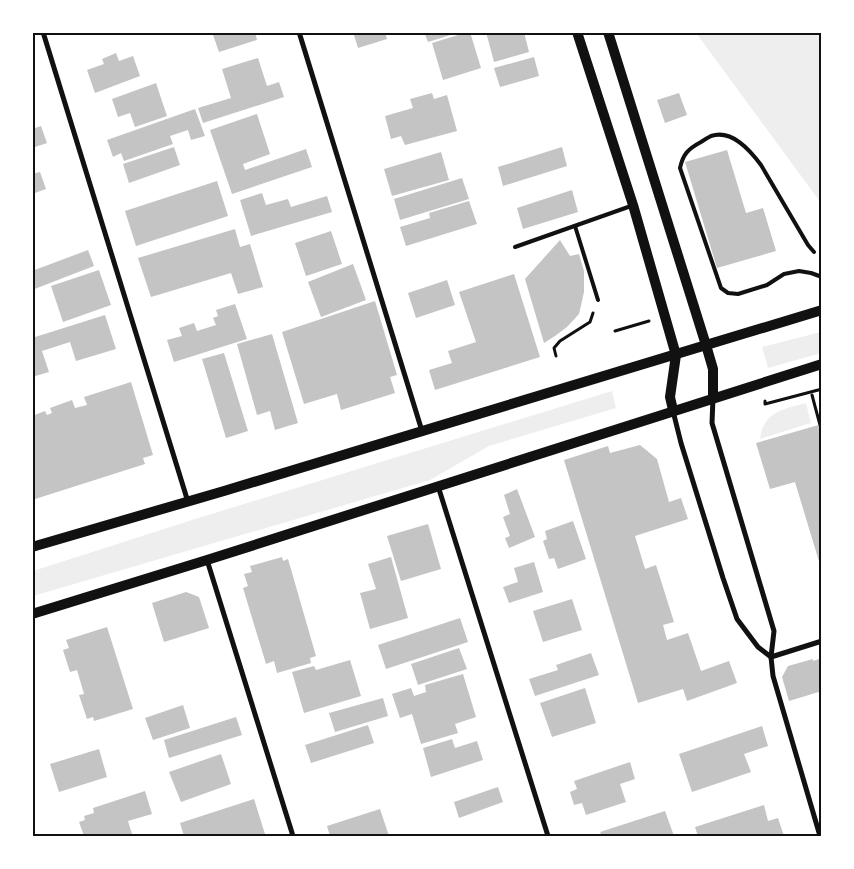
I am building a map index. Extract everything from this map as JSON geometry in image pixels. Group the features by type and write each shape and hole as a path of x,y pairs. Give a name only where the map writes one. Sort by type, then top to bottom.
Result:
{"main road":[{"path":"577,32 633,205 676,355 670,397 673,410"},
{"path":"608,32 713,369 713,398"},
{"path":"32,547 422,432 822,310"},
{"path":"32,614 822,364"}],"street":[{"path":"42,32 188,502"},
{"path":"299,32 422,432"},
{"path":"713,398 712,424 774,631 771,657 773,676 820,836"},
{"path":"673,410 695,488 737,618 758,647 771,657"},
{"path":"438,486 548,836"},
{"path":"207,560 293,836"},
{"path":"771,657 822,641"}],"lane":[{"path":"814,252 761,165 754,155 738,141 725,135 712,136 690,148 682,158 680,168 721,288 728,293 738,294 766,285 784,274 799,271 811,272 822,277"},
{"path":"515,248 633,205"},
{"path":"575,226 598,300"}],"path":[{"path":"556,356 554,348 560,341 590,322 598,300"},
{"path":"766,404 822,389"},
{"path":"812,395 820,425"}],"shaded area":[{"path":"696,33 821,33 821,203"},
{"path":"821,332 821,353 768,368 762,347"},
{"path":"612,391 616,408 489,446 430,480 33,596 33,571"},
{"path":"806,403 811,423 760,439 765,423 770,417 783,410"}],"building":[{"path":"212,32 255,32 257,40 219,52"},
{"path":"353,32 385,32 387,39 358,48"},
{"path":"424,32 456,32 457,33 428,42"},
{"path":"470,32 481,68 443,80 432,43"},
{"path":"486,32 524,32 529,52 494,62"},
{"path":"116,53 119,61 133,56 140,76 95,93 87,70 104,64 102,59"},
{"path":"534,57 539,76 500,87 494,68"},
{"path":"258,58 267,86 279,82 284,97 203,123 198,108 231,98 222,69"},
{"path":"156,83 167,116 135,127 130,113 118,117 112,99"},
{"path":"432,93 434,99 447,95 457,131 405,145 401,136 391,139 385,116 413,108 410,99"},
{"path":"679,93 687,115 665,123 657,100"},
{"path":"195,109 205,136 191,140 188,130 170,136 173,144 124,161 121,153 113,157 107,140"},
{"path":"257,114 270,154 243,164 245,170 306,149 312,167 232,194 210,130"},
{"path":"41,126 47,143 32,148 32,129"},
{"path":"174,147 180,165 129,183 123,164"},
{"path":"562,147 567,166 503,186 498,167"},
{"path":"727,150 746,213 763,208 776,251 717,268 685,162"},
{"path":"441,152 449,180 392,196 384,169"},
{"path":"40,172 46,189 32,194 32,174"},
{"path":"462,178 469,199 400,220 394,199"},
{"path":"217,181 228,216 136,246 125,211"},
{"path":"572,190 578,212 523,229 517,208"},
{"path":"262,193 266,205 288,199 291,207 327,196 332,212 251,236 240,200"},
{"path":"469,201 477,224 406,246 400,227 430,218 429,213"},
{"path":"235,229 240,247 250,244 263,287 238,294 231,273 151,297 138,258"},
{"path":"331,231 342,264 306,276 295,243"},
{"path":"560,240 570,256 579,254 584,271 584,292 579,314 567,327 544,343 525,279"},
{"path":"88,250 94,266 32,290 32,271"},
{"path":"353,264 366,300 321,317 308,282"},
{"path":"99,270 111,305 63,322 51,286"},
{"path":"514,274 540,357 435,390 429,370 452,363 448,351 476,342 459,292"},
{"path":"447,280 455,305 416,318 408,293"},
{"path":"375,301 397,375 390,377 395,393 341,410 337,394 304,404 282,332"},
{"path":"235,304 247,339 174,362 167,340 182,336 179,328 194,323 197,331 216,325 213,318 218,316 216,310"},
{"path":"105,315 116,349 76,361 70,342 42,351 49,372 32,377 32,338"},
{"path":"272,334 298,423 275,430 270,411 257,415 237,344"},
{"path":"224,353 248,431 226,438 202,359"},
{"path":"131,382 153,455 143,458 145,464 32,500 32,416 45,411 47,415 52,413 50,408 72,400 75,408 87,405 84,397"},
{"path":"822,424 821,568 795,482 770,489 756,443"},
{"path":"640,445 657,459 669,502 681,498 688,519 635,536 645,569 656,565 674,622 663,625 667,640 688,633 701,671 729,661 737,683 687,701 683,689 638,703 564,460 608,446 610,453"},
{"path":"517,489 535,537 509,548 505,538 510,536 503,517 510,514 504,495"},
{"path":"573,521 586,559 558,569 554,558 549,559 543,541 547,539 545,531"},
{"path":"428,524 441,569 401,581 387,536"},
{"path":"282,557 283,561 288,559 316,656 310,658 311,663 277,673 274,661 266,664 243,588 248,586 244,574 252,572 250,566"},
{"path":"391,557 408,618 370,629 360,593 376,589 368,564"},
{"path":"534,562 543,592 509,603 503,587 518,582 514,568"},
{"path":"186,592 199,597 209,628 164,642 152,603"},
{"path":"572,599 582,630 543,642 533,611"},
{"path":"460,618 468,642 386,669 378,645"},
{"path":"107,627 133,709 94,721 93,717 87,719 79,695 84,694 77,670 70,672 63,650 69,648 66,640"},
{"path":"459,648 467,669 418,685 411,664"},
{"path":"591,653 599,675 535,696 529,679 558,670 556,665"},
{"path":"822,658 822,691 789,701 782,677 788,666"},
{"path":"350,660 361,696 304,713 292,672 314,666 316,670"},
{"path":"463,674 476,717 455,724 458,733 421,744 412,714 400,718 392,694 411,688 414,696 426,692 425,685"},
{"path":"585,688 596,723 552,737 540,703"},
{"path":"383,698 388,716 335,732 329,713"},
{"path":"183,705 190,728 153,740 145,718"},
{"path":"236,717 242,735 169,758 164,740"},
{"path":"368,725 374,743 311,763 305,745"},
{"path":"762,726 768,746 744,754 751,772 692,792 679,754"},
{"path":"452,739 455,748 477,741 483,760 431,777 423,748"},
{"path":"99,749 107,777 59,792 50,764"},
{"path":"221,754 231,784 181,802 169,772"},
{"path":"630,762 635,779 620,784 626,802 586,815 582,803 574,805 570,792 577,789 574,781"},
{"path":"498,787 503,802 459,818 454,802"},
{"path":"145,791 152,814 128,821 132,834 124,836 84,836 79,822 85,820 84,816 94,813 93,808"},
{"path":"254,799 265,834 258,836 184,836 180,823"},
{"path":"764,805 768,821 778,818 784,836 698,836 695,827"},
{"path":"380,809 389,836 330,836 327,826"},
{"path":"665,811 674,836 602,836 600,832"}]}
